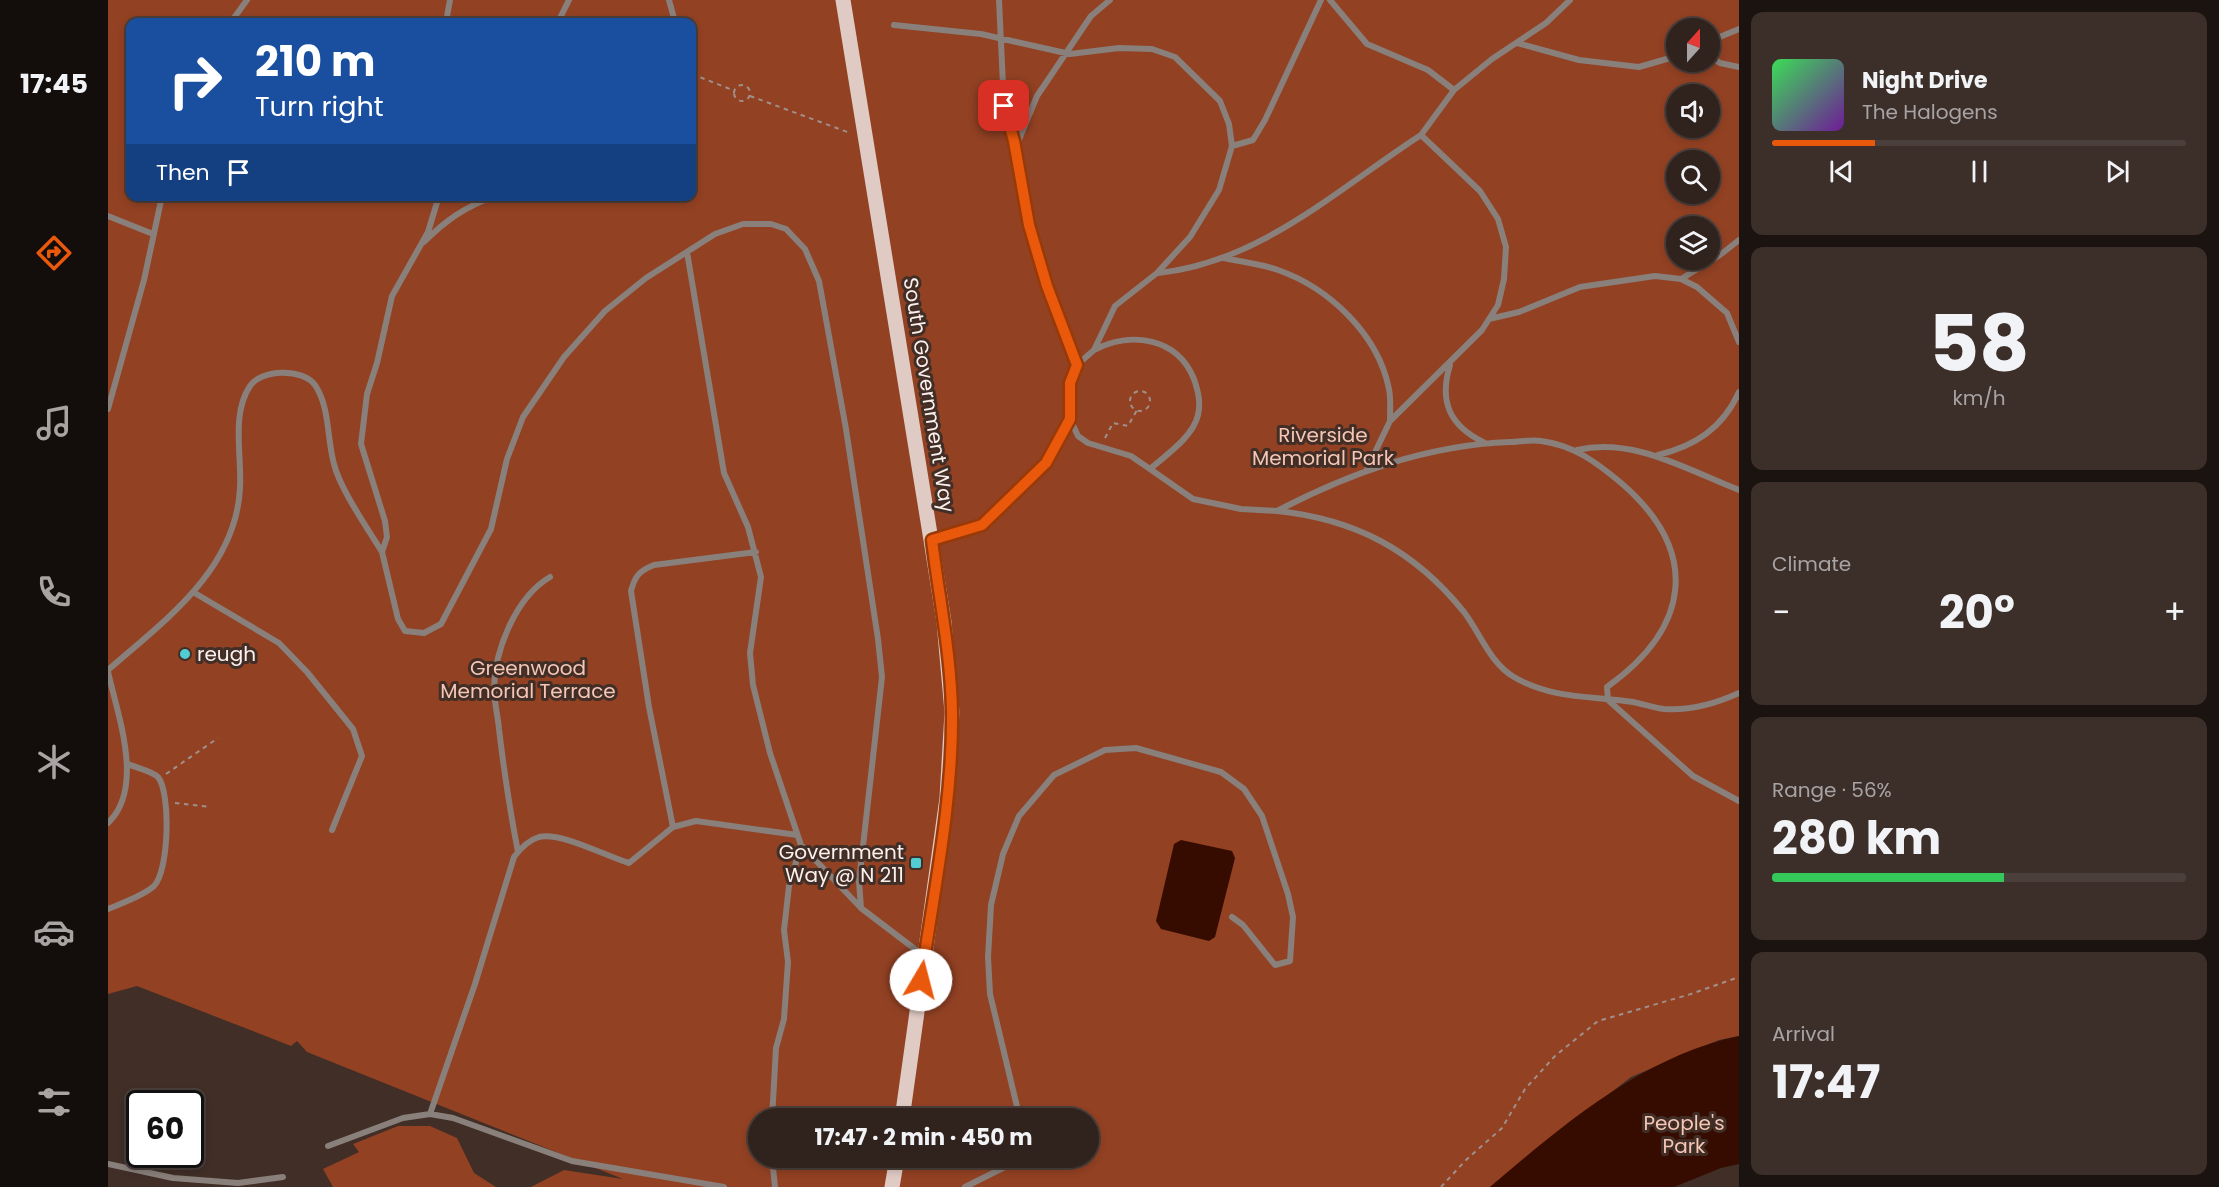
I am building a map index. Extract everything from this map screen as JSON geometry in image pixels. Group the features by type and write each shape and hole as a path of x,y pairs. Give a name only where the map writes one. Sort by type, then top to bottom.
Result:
{"main road":[{"name":"South Government Way","path":"843,0 932,540 944,622 952,712 947,798 904,1108"},
{"path":"892,1187 895,1168"}],"lane":[{"path":"234,18 248,0"},
{"path":"447,18 450,0"},
{"path":"560,18 569,0"},
{"path":"669,0 674,18"},
{"path":"999,0 1000,74 1004,106 1015,149 1029,225 1047,286 1077,365"},
{"path":"999,9 1006,0"},
{"path":"1015,149 1037,96 1092,16 1110,0"},
{"path":"1233,146 1253,140 1265,120 1321,0"},
{"path":"1330,0 1367,44 1428,70 1454,90"},
{"path":"1157,273 1183,270 1224,258 1333,198 1421,135 1454,90 1546,23 1570,0"},
{"path":"894,25 954,30 1066,53 1119,48 1152,49 1175,57 1220,101 1229,124 1233,146 1219,190 1190,237 1157,273 1115,306 1094,350"},
{"path":"1720,38 1739,29"},
{"path":"1517,43 1579,60 1639,68 1666,59"},
{"path":"1720,63 1739,67"},
{"path":"1366,471 1390,421 1452,361 1489,319 1498,305 1504,279 1506,247 1498,219 1480,191 1421,135"},
{"path":"108,409 144,279 161,201"},
{"path":"420,247 437,201"},
{"path":"382,552 387,537 386,521 361,444 363,417 392,296 404,271 420,247 443,223 470,204 480,201"},
{"path":"108,216 153,234"},
{"path":"108,823 119,812 128,764 108,671 180,609 225,545 235,518 240,491 239,411 251,383 267,375 287,373 302,376 314,383 321,397 334,467 382,552 396,611 405,631 424,633 441,624 491,529 507,459 523,417 537,393 605,311 646,278 715,234 743,224 771,224 786,229 805,249 819,281 846,429 882,677 859,882 861,908"},
{"path":"1682,279 1739,240"},
{"path":"687,252 724,473 756,552 761,577 750,653 753,685 770,753 797,835 801,845 861,908 925,956"},
{"path":"1224,258 1278,270 1321,290 1339,307 1360,329 1377,359 1389,389 1390,421"},
{"path":"1489,319 1519,312 1580,287 1655,276 1682,279 1697,287 1727,313 1739,342"},
{"path":"1150,469 1190,430 1198,416 1200,394 1191,372 1171,350 1144,339 1125,339 1106,344 1094,350 1077,365 1070,383 1070,419 1078,436 1088,443 1131,456 1193,500 1338,521 1379,539 1428,574 1464,612 1500,666 1512,676 1539,688 1570,697 1608,700 1664,709 1708,706 1739,693"},
{"path":"1452,361 1444,395 1449,410 1459,425 1485,442"},
{"path":"1657,456 1680,450 1717,426 1731,411 1739,392"},
{"path":"932,540 982,525 1046,463 1070,419"},
{"path":"1277,511 1366,471 1434,452 1485,442 1540,440 1576,450 1596,462 1649,510 1666,534 1673,554 1672,604 1661,635 1634,668 1607,687 1608,700 1693,776 1739,801"},
{"path":"1576,450 1599,445 1657,456 1739,490"},
{"path":"673,827 649,706 631,591 634,580 640,570 654,565 756,552"},
{"path":"518,852 505,782 494,688 504,641 514,617 539,583 550,577"},
{"path":"193,592 279,643 307,672 353,729 362,756 333,830"},
{"path":"1017,1108 990,994 988,957 991,905 1003,854 1018,816 1054,774 1106,750 1136,748 1221,772 1244,789 1262,816 1288,894 1293,917 1290,961 1275,964 1243,925 1232,917"},
{"path":"108,909 154,885 165,862 167,840 163,786 157,775 128,764"},
{"path":"430,1114 475,984 513,857 518,852 539,837 558,837 629,863 673,827 696,821 797,835"},
{"path":"773,1108 776,1048 784,1019 788,962 784,930 789,886 801,845"},
{"path":"328,1146 403,1118 430,1114 453,1118 572,1161 724,1187"},
{"path":"108,1164 184,1179 238,1182 283,1177"},
{"path":"773,1168 775,1187"},
{"path":"965,1187 1003,1168"}],"path":[{"path":"696,75 735,90"},
{"path":"738,84 752,89 750,96 745,101 733,96 738,84"},
{"path":"750,96 848,132"},
{"path":"1136,391 1143,391 1148,395 1149,405 1144,410 1137,410 1130,404 1130,398 1136,391"},
{"path":"1088,443 1104,440 1113,423 1128,426 1137,410"},
{"path":"159,779 218,738"},
{"path":"164,801 210,807"},
{"path":"1442,1187 1465,1161 1502,1128 1525,1089 1555,1056 1598,1021 1691,994 1739,977"}],"green space":[{"path":"108,0 1739,0 1739,1036 1719,1040 1631,1077 1490,1187 531,1187 564,1170 623,1179 307,1052 297,1041 291,1046 137,986 108,994"},
{"path":"398,1126 430,1126 457,1138 474,1173 496,1187 333,1187 323,1169 359,1152 353,1144"}],"shaded area":[{"path":"1181,840 1232,851 1235,858 1215,937 1209,941 1161,929 1156,921 1174,844"},
{"name":"People's Park","path":"1739,1036 1739,1164 1721,1168 1674,1187 1490,1187 1576,1117 1637,1076 1670,1059"}],"place":[{"name":"reugh","path":"185,654"},
{"name":"Government Way @ N 211","path":"916,863"}],"route":[{"path":"921,980 947,798 952,712 944,622 932,540 982,525 1046,463 1070,419 1068,401 1070,383 1077,365 1047,286 1029,225 1014,141 1004,106"}],"park label":[{"name":"Riverside Memorial Park","path":"1323,446"},
{"name":"Greenwood Memorial Terrace","path":"528,680"}]}
